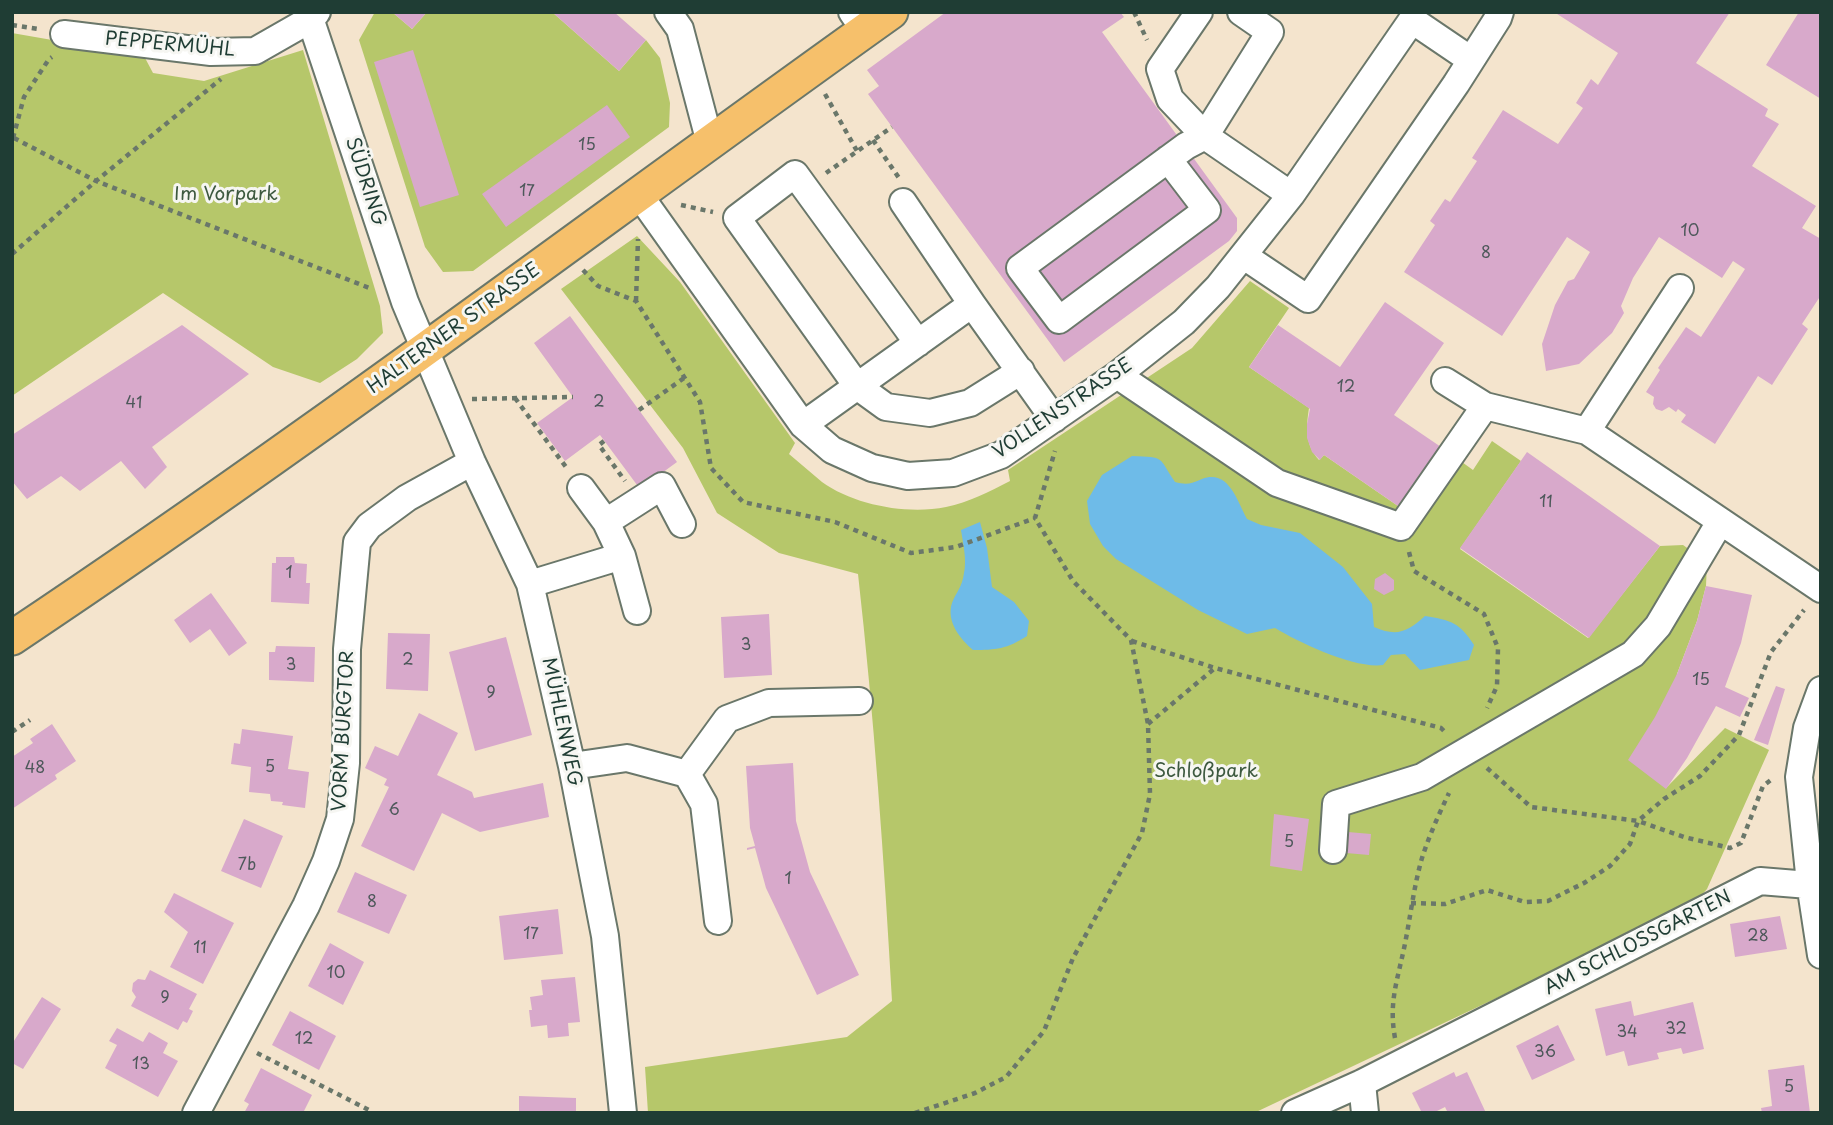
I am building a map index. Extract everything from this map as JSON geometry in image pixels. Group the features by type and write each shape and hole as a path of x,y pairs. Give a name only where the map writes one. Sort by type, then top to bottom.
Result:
{"main road":[{"name":"HALTERNER STRASSE","path":"12,638 151,545 425,352 810,69 869,18"}],"street":[{"path":"667,12 680,29 710,143"},
{"path":"1199,12 1160,69 1170,99 1205,136 1291,195"},
{"path":"1168,159 1207,210 1059,320 1020,268 1168,159 1205,136 1270,32 1241,12"},
{"path":"1244,256 1308,299 1471,60 1500,12"},
{"name":"PEPPERMÜHL","path":"75,35 211,52 255,51 312,15"},
{"name":"SÜDRING","path":"312,15 405,302 425,352"},
{"path":"1414,16 1471,60"},
{"name":"VOLLENSTRASSE","path":"640,195 803,425 832,450 872,468 908,476 953,473 1001,455 1117,375 1184,322 1244,256 1291,195 1414,16"},
{"path":"918,343 795,174 737,218 857,386 887,407 930,413 970,403 1020,371"},
{"path":"903,202 1020,371 1061,414"},
{"path":"1587,431 1680,288"},
{"path":"803,425 972,303"},
{"name":"MÜHLENWEG","path":"425,352 472,462 530,584 572,766 605,936 623,1113"},
{"path":"1117,375 1277,483 1402,527 1485,406"},
{"path":"1445,381 1485,406 1587,431 1821,589"},
{"name":"VORM BURGTOR","path":"196,1113 306,906 340,819 346,763 347,649 357,542 369,526 407,498 472,462"},
{"path":"606,522 662,486 682,524"},
{"path":"581,488 606,522 622,556 637,611"},
{"path":"1333,850 1336,804 1422,777 1633,654 1658,626 1720,522"},
{"path":"530,584 622,556"},
{"path":"1821,690 1807,728 1799,777 1815,885 1821,955"},
{"path":"687,774 727,719 769,702 859,701"},
{"path":"572,766 627,758 687,774 704,804 718,921"},
{"name":"AM SCHLOSSGARTEN","path":"1295,1113 1362,1083 1760,881 1815,885"},
{"path":"1362,1083 1365,1113"}],"path":[{"path":"75,35 49,59 24,97 13,138 96,181 405,302"},
{"path":"12,254 96,181 255,51"},
{"path":"810,69 857,151"},
{"path":"805,188 892,127"},
{"path":"873,140 902,182 903,202"},
{"path":"737,218 640,195 636,301 700,402 711,467 743,502 835,522 911,553 956,547 1035,518"},
{"path":"564,250 598,286 636,301"},
{"path":"639,410 685,378"},
{"path":"444,399 573,397"},
{"path":"515,398 581,488"},
{"path":"1061,414 1035,518 1073,581 1131,640 1215,668"},
{"path":"604,441 599,445 640,501"},
{"path":"1402,527 1415,571 1484,614 1498,648 1497,686 1422,858 1411,903 1404,953 1393,993 1391,1017 1396,1045 1404,1062"},
{"path":"1411,903 1445,904 1487,890 1525,902 1548,901 1610,866 1630,844 1638,821 1664,799 1700,776 1739,735 1771,652 1821,589"},
{"path":"915,1113 975,1093 1006,1077 1044,1031 1073,958 1142,834 1150,794 1148,724 1131,640"},
{"path":"12,732 30,720"},
{"path":"235,1041 369,1110"}],"green space":[{"path":"375,12 392,12 412,29 427,12 552,12 619,71 646,40 660,58 670,103 669,127 473,271 443,272 425,247 359,40"},
{"name":"Im Vorpark","path":"12,33 144,56 153,73 204,81 303,50 380,306 383,333 357,359 320,383 273,367 163,293 12,396"},
{"name":"Schloßpark","path":"637,236 680,282 795,443 789,454 822,482 849,497 865,502 898,509 946,507 987,493 1010,481 1008,470 1192,348 1250,281 1289,308 1249,367 1309,408 1308,436 1311,448 1319,460 1324,455 1398,506 1441,447 1473,470 1492,441 1521,461 1460,549 1588,638 1660,546 1683,545 1707,562 1706,586 1697,621 1677,674 1666,788 1725,728 1769,750 1707,889 1693,905 1254,1113 648,1113 645,1067 847,1037 892,1001 878,787 858,574 779,553 717,513 683,448 561,289"}],"water":[{"path":"1132,456 1160,460 1175,482 1182,484 1211,477 1219,478 1231,489 1247,519 1261,525 1300,533 1343,567 1372,604 1374,627 1389,632 1401,631 1413,626 1425,616 1448,621 1459,627 1474,645 1469,660 1420,670 1405,654 1391,655 1383,665 1358,663 1298,641 1275,628 1247,634 1198,610 1116,559 1103,546 1090,524 1087,501 1102,475"},
{"path":"980,522 987,548 992,587 1014,602 1029,621 1027,636 1013,644 988,650 973,650 963,641 951,616 952,603 965,568 961,530"}],"building":[{"path":"392,12 427,12 412,29"},
{"path":"552,12 614,12 646,40 619,71"},
{"path":"946,12 1120,12 1124,17 1102,32 1237,218 1237,231 1229,241 1064,362 868,94 879,86 867,70"},
{"path":"1554,12 1730,12 1696,63 1768,109 1765,116 1779,124 1752,166 1816,206 1802,228 1821,239 1821,295 1802,324 1808,329 1772,385 1758,376 1715,444 1681,422 1686,415 1678,409 1676,412 1669,407 1662,411 1656,409 1653,404 1654,397 1646,392 1660,370 1658,368 1686,327 1701,337 1745,269 1733,261 1722,278 1659,237 1633,278 1621,306 1624,313 1612,333 1579,364 1546,371 1542,344 1555,305 1568,281 1574,279 1590,252 1567,237 1502,336 1404,272 1435,225 1430,221 1445,199 1450,202 1477,161 1472,158 1503,110 1558,144 1583,108 1576,103 1591,79 1598,85 1618,53"},
{"path":"1799,12 1821,12 1821,99 1766,65"},
{"path":"413,50 459,195 420,207 374,62"},
{"path":"607,105 630,137 506,227 482,194"},
{"path":"1385,302 1444,343 1394,415 1441,447 1398,506 1324,455 1320,460 1312,452 1307,438 1310,409 1249,367 1278,325 1340,367"},
{"path":"570,316 677,462 640,489 600,435 565,461 537,423 573,397 534,343"},
{"path":"182,325 249,374 152,447 167,467 145,489 121,461 80,491 61,476 27,499 12,481 12,435"},
{"path":"1527,452 1660,546 1589,638 1460,548"},
{"path":"276,557 294,557 295,563 307,564 309,604 271,602 272,563 276,563"},
{"path":"1385,573 1394,580 1394,590 1384,595 1374,589 1375,579"},
{"path":"1706,586 1752,595 1741,643 1725,687 1749,698 1740,717 1716,706 1666,789 1628,760 1655,717 1677,674 1697,621"},
{"path":"211,593 247,643 229,656 210,629 190,643 174,620"},
{"path":"769,614 772,675 724,678 721,617"},
{"path":"388,633 430,634 428,691 386,689"},
{"path":"506,637 532,735 475,751 449,652"},
{"path":"276,646 315,647 314,682 269,680 269,652 275,652"},
{"path":"1776,686 1785,689 1768,745 1754,740"},
{"path":"419,713 458,733 437,775 472,792 474,798 543,783 549,817 480,832 442,813 414,871 361,846 389,787 384,785 387,779 365,768 375,746 398,756"},
{"path":"52,724 76,761 55,775 57,779 12,809 12,757 33,743 30,739"},
{"path":"242,729 293,736 288,769 309,772 305,808 271,801 270,794 249,792 251,767 231,764 234,743 240,744"},
{"path":"793,763 796,821 810,872 859,975 817,995 766,888 755,848 747,850 755,846 750,828 746,766"},
{"path":"1274,814 1309,819 1302,871 1270,866"},
{"path":"244,819 283,836 261,888 221,871"},
{"path":"1348,832 1371,834 1369,855 1346,853"},
{"path":"355,872 407,895 389,934 337,912"},
{"path":"174,893 234,923 203,984 170,967 188,932 164,912"},
{"path":"558,909 563,954 504,960 499,916"},
{"path":"1780,916 1787,949 1735,957 1730,924"},
{"path":"330,943 364,962 343,1005 308,986"},
{"path":"150,970 197,994 189,1009 193,1011 187,1023 183,1021 178,1030 131,1006 136,997 132,991 133,983 138,979 145,980"},
{"path":"575,977 580,1022 568,1023 569,1036 548,1038 547,1025 531,1027 530,997 543,995 541,980"},
{"path":"42,997 61,1009 23,1069 12,1063 12,1044"},
{"path":"1631,1001 1634,1016 1693,1002 1704,1049 1683,1054 1681,1048 1657,1053 1659,1059 1628,1066 1624,1051 1606,1056 1595,1009"},
{"path":"290,1011 336,1036 319,1070 272,1045"},
{"path":"1558,1025 1575,1060 1532,1080 1516,1046"},
{"path":"117,1028 143,1042 149,1032 168,1043 163,1053 178,1061 158,1097 105,1068 117,1045 109,1041"},
{"path":"1804,1065 1810,1113 1762,1113 1761,1108 1772,1106 1768,1070"},
{"path":"261,1068 312,1095 303,1113 244,1113 249,1104 244,1101"},
{"path":"1454,1072 1456,1077 1467,1072 1486,1113 1448,1113 1445,1107 1433,1113 1422,1113 1412,1093"},
{"path":"519,1096 576,1098 576,1113 519,1113"}]}
